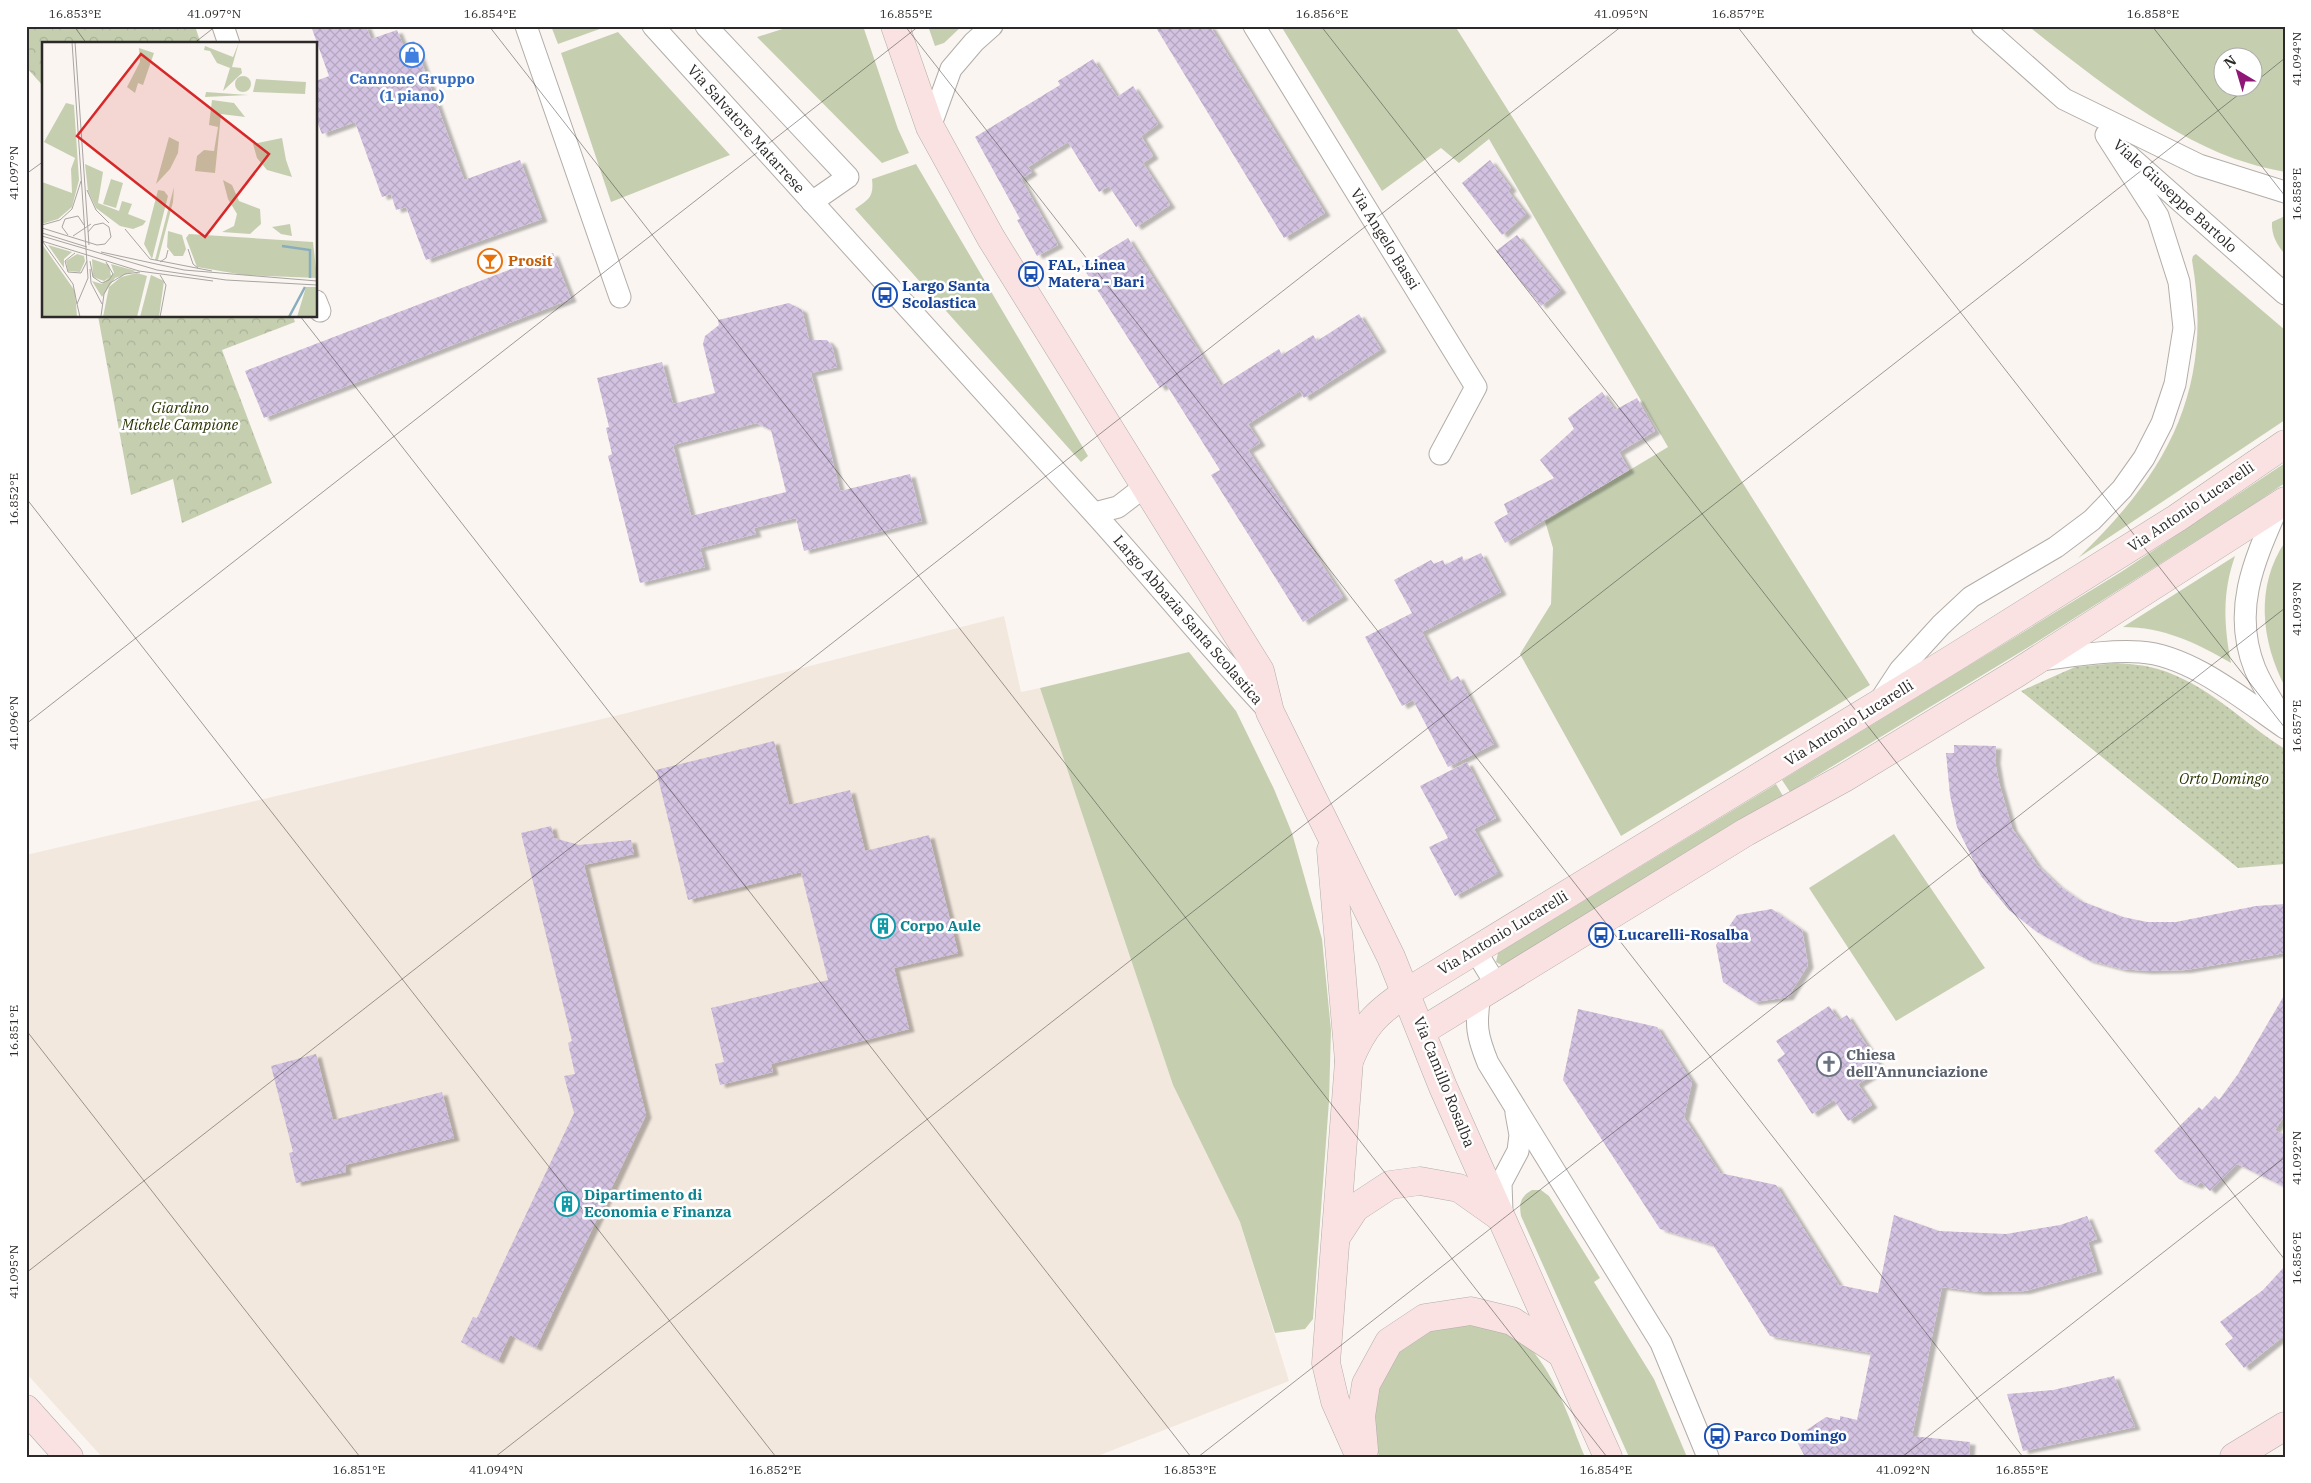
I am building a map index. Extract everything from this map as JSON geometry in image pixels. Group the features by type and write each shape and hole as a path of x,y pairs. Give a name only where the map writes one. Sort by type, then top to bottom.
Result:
{"street":[{"path":"223,26 228,42"},
{"path":"526,26 603,254 620,297"},
{"name":"Via Salvatore Matarrese","path":"653,26 812,202 848,177 706,26"},
{"path":"895,26 930,127"},
{"path":"930,127 951,70 974,42 992,26"},
{"name":"Via Angelo Bassi","path":"1254,26 1476,387 1440,454"},
{"path":"1982,26 2064,99 2199,165 2285,192"},
{"name":"Viale Giuseppe Bartolo","path":"2064,99 2106,134 2285,294"},
{"name":"Largo Abbazia Santa Scolastica","path":"930,127 991,238 1260,671 1270,712"},
{"path":"1877,704 1900,670 1941,625 1971,597 2056,547 2092,520 2122,489 2144,458 2162,423 2175,384 2184,328 2179,282 2158,216 2106,134"},
{"name":"Largo Abbazia Santa Scolastica","path":"812,202 1094,513 1202,634 1233,673 1270,712"},
{"name":"Via Antonio Lucarelli","path":"1349,1061 1360,1033 1384,1008 1407,992 1952,659 2177,518 2285,444"},
{"path":"1094,513 1118,507 1144,487"},
{"path":"1422,1031 1746,832 1844,778 2038,660 2282,502"},
{"path":"2282,502 2252,568 2245,609 2249,652 2285,723"},
{"path":"2038,660 2106,652 2141,652 2174,660 2209,677 2285,728"},
{"name":"Via Camillo Rosalba","path":"1270,712 1407,992 1443,1087 1608,1457"},
{"path":"1330,833 1349,1061 1326,1363 1335,1401 1360,1457"},
{"path":"1475,950 1488,991 1476,1021 1480,1045 1488,1063 1661,1343 1708,1457"},
{"path":"1503,1220 1500,1183 1518,1151 1520,1135 1514,1105"},
{"path":"1335,1239 1355,1208 1390,1185 1420,1181 1459,1188 1503,1220"},
{"path":"1364,1457 1361,1416 1366,1384 1389,1342 1425,1318 1471,1311 1504,1319 1512,1321 1561,1352"},
{"path":"26,1409 69,1457"},
{"path":"2234,1457 2285,1426"}],"shaded area":[{"path":"1004,616 1021,692 1040,688 1173,1085 1240,1222 1289,1381 1095,1457 102,1457 26,1373 26,855 619,715"}],"green space":[{"path":"26,26 195,26 200,42 42,42 42,85 26,67"},
{"path":"551,26 608,26 558,44"},
{"path":"792,26 863,26 898,129 909,153 882,163 757,37"},
{"path":"928,26 962,26 944,43 935,46"},
{"path":"1281,26 1455,26 1870,685 1621,836 1520,654 1551,604 1553,548 1545,521 1668,447 1489,139 1459,163 1441,148 1382,191"},
{"path":"2035,26 2285,26 2285,172 2220,153 2191,140 2135,106 2032,29"},
{"path":"618,32 730,155 611,202 561,53"},
{"path":"916,164 1088,456 1081,462 855,209 870,197 872,179"},
{"path":"2285,216 2285,254 2275,240 2272,222"},
{"path":"2196,254 2285,330 2285,420 2078,558 2110,525 2137,493 2160,459 2177,424 2190,388 2196,348 2197,306 2192,260"},
{"name":"Giardino Michele Campione","path":"98,318 294,318 295,322 222,350 272,483 182,523 173,479 131,495"},
{"path":"2285,463 2285,483 2032,645 1790,792 1782,780 2121,572"},
{"path":"2285,542 2285,687 2271,651 2267,633 2265,595 2275,559"},
{"path":"2235,556 2226,596 2226,622 2231,663 2192,643 2166,633 2123,627"},
{"path":"1189,652 1236,711 1274,789 1292,833 1322,939 1331,1030 1329,1101 1313,1319 1305,1329 1275,1333 1240,1222 1173,1085 1040,688"},
{"name":"Orto Domingo","path":"2116,663 2153,668 2193,684 2224,704 2285,749 2285,864 2238,868 2021,691 2075,667"},
{"path":"1776,784 1783,796 1503,966 1496,962 1498,953"},
{"path":"1894,834 1985,968 1896,1021 1809,888"},
{"path":"1532,1190 1541,1190 1549,1196 1600,1278 1594,1282 1654,1379 1687,1457 1629,1457 1521,1216 1521,1201"},
{"path":"1453,1321 1502,1329 1518,1337 1532,1350 1554,1384 1585,1457 1379,1457 1370,1419 1388,1360 1420,1332"}],"building":[{"path":"311,26 366,26 371,39 397,30 403,45 414,41 464,180 520,160 542,219 426,260 406,207 396,210 391,194 382,197 355,122 322,134 318,124 318,80 329,76"},
{"path":"1155,26 1210,26 1325,213 1284,238"},
{"path":"1093,59 1117,97 1133,86 1158,124 1141,136 1153,156 1143,163 1170,205 1136,227 1109,186 1099,192 1068,142 1028,167 1032,172 1021,179 1058,245 1037,256 1017,220 1020,219 975,137 1060,85 1058,81"},
{"path":"1490,160 1511,188 1508,191 1526,214 1502,235 1462,183"},
{"path":"1517,235 1561,290 1541,306 1496,251"},
{"path":"1128,238 1221,386 1279,349 1282,355 1313,335 1317,341 1359,314 1381,349 1304,398 1300,391 1248,424 1260,443 1248,450 1343,597 1303,622 1211,475 1220,470 1166,384 1160,388 1082,266"},
{"path":"553,253 571,299 264,418 245,371"},
{"path":"789,303 802,310 809,340 827,340 832,346 837,367 811,373 840,491 910,474 922,521 804,551 796,518 754,528 756,534 700,548 705,567 640,583 608,456 612,454 606,428 609,427 597,378 662,362 673,404 715,393 703,344 705,336 719,325 718,320","holes":["756,423 771,430 786,492 691,516 673,445"]},
{"path":"1602,392 1615,410 1637,398 1655,431 1619,452 1629,470 1505,543 1494,522 1508,514 1504,504 1554,478 1540,460 1574,429 1568,418"},
{"path":"1481,553 1501,592 1422,632 1448,682 1458,676 1494,744 1448,767 1413,700 1402,706 1365,637 1412,613 1394,580 1431,560 1434,564 1443,560 1445,565 1462,556 1464,561"},
{"name":"Corpo Aule","path":"774,741 789,805 850,790 865,851 929,835 958,953 894,968 909,1029 771,1064 773,1072 720,1085 715,1064 724,1062 711,1008 828,980 801,872 688,900 656,770"},
{"path":"1954,745 1996,746 1995,761 1999,783 2012,828 2037,865 2058,885 2081,901 2123,917 2147,922 2176,922 2256,906 2285,904 2285,953 2186,970 2147,971 2122,969 2088,960 2037,932 2009,910 1981,876 1957,827 1950,795 1946,753 1954,753"},
{"path":"1467,762 1496,818 1474,829 1498,873 1455,896 1429,847 1448,838 1420,786"},
{"path":"551,826 554,838 579,845 631,840 634,854 584,865 646,1115 536,1348 510,1335 498,1361 461,1342 473,1317 477,1318 574,1113 564,1076 575,1074 568,1043 572,1041 521,833"},
{"path":"1772,909 1802,930 1808,965 1788,997 1754,1002 1723,982 1716,945 1737,915"},
{"path":"2285,994 2285,1115 2275,1130 2285,1135 2285,1187 2237,1164 2210,1191 2201,1182 2197,1186 2179,1179 2154,1151 2199,1107 2202,1110 2215,1096 2219,1100 2238,1074"},
{"name":"Chiesa dell'Annunciazione","path":"1829,1006 1839,1020 1847,1015 1882,1069 1858,1084 1872,1105 1848,1121 1834,1100 1812,1114 1777,1060 1785,1054 1776,1041"},
{"path":"1578,1009 1657,1027 1692,1082 1684,1117 1720,1173 1776,1185 1839,1285 1878,1293 1894,1215 1939,1231 2006,1234 2060,1225 2087,1216 2097,1239 2088,1242 2097,1271 2025,1291 1980,1292 1942,1287 1912,1436 1970,1442 1969,1457 1805,1457 1795,1438 1826,1417 1840,1420 1840,1416 1857,1420 1871,1353 1770,1336 1713,1245 1660,1229 1563,1080"},
{"path":"316,1054 333,1120 442,1092 454,1138 345,1165 346,1172 296,1183 289,1153 293,1152 271,1066"},
{"path":"2285,1266 2285,1335 2244,1368 2225,1344 2233,1338 2220,1322 2263,1290"},
{"path":"2114,1376 2135,1427 2023,1451 2007,1394 2053,1390"}],"place":[{"name":"Cannone Gruppo (1 piano)","path":"412,55"},
{"name":"Prosit","path":"490,261"},
{"name":"FAL, Linea Matera - Bari","path":"1031,274"},
{"name":"Largo Santa Scolastica","path":"885,295"},
{"name":"Corpo Aule","path":"883,926"},
{"name":"Lucarelli-Rosalba","path":"1601,935"},
{"name":"Chiesa dell'Annunciazione","path":"1829,1064"},
{"name":"Dipartimento di Economia e Finanza","path":"567,1204"},
{"name":"Parco Domingo","path":"1717,1436"}]}
